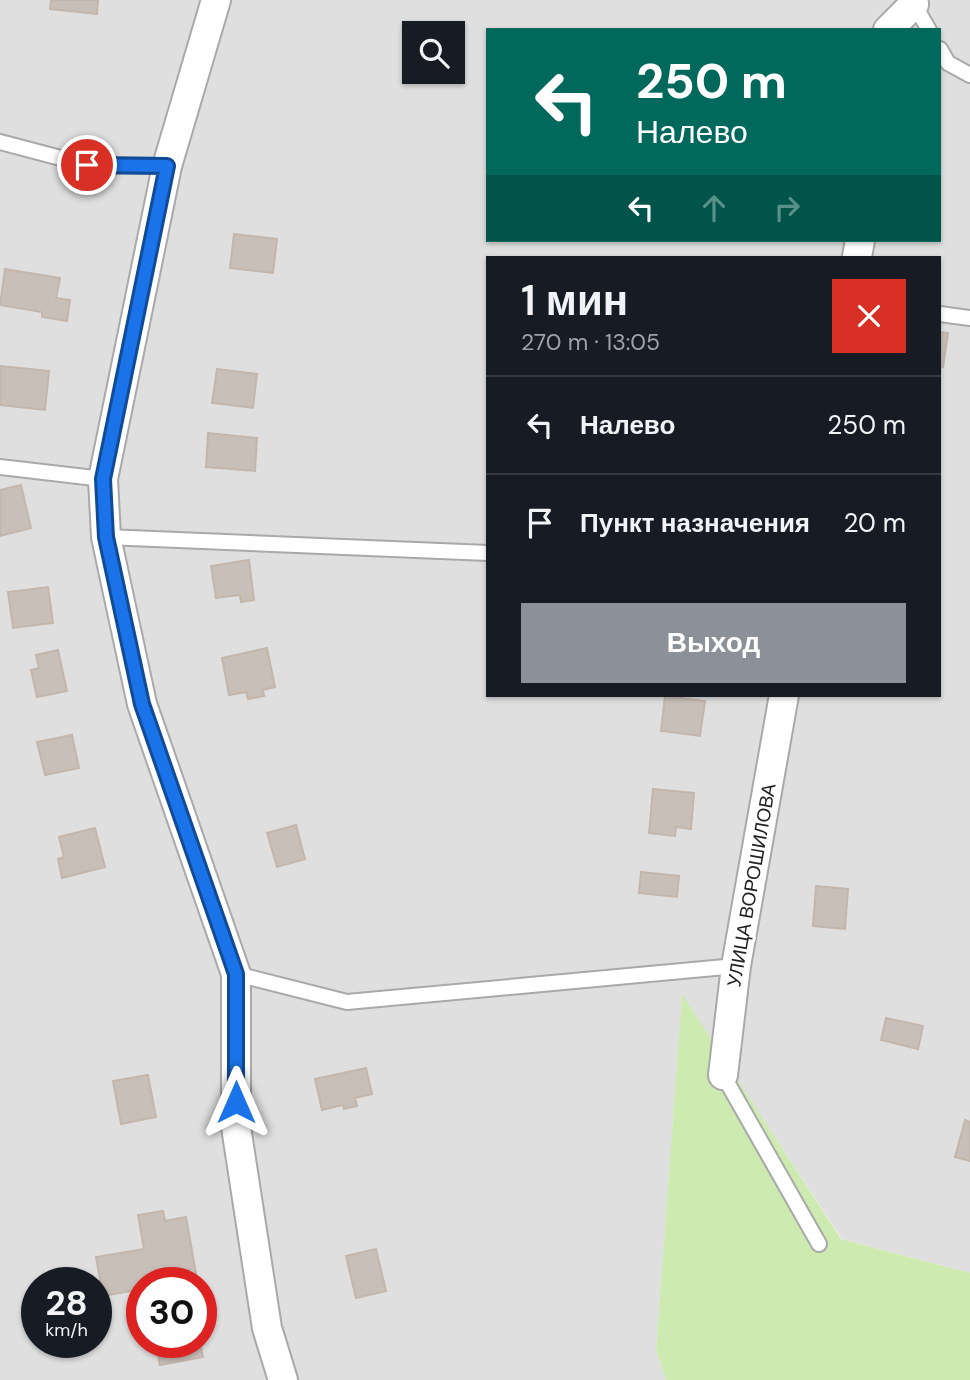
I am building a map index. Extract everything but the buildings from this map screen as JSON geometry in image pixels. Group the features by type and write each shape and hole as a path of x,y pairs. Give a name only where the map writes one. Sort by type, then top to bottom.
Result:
{"street":[{"path":"216,0 167,166 103,479 106,537 142,704 236,974 236,1127 267,1328 283,1380"},
{"path":"890,28 914,2"},
{"name":"УЛИЦА ВОРОШИЛОВА","path":"723,1075 736,966 784,697"}],"lane":[{"path":"914,2 928,28"},
{"path":"941,51 947,63 970,75"},
{"path":"0,142 87,165 167,166"},
{"path":"941,314 970,318"},
{"path":"0,467 103,479"},
{"path":"106,537 486,554"},
{"path":"236,974 348,1002 736,966"},
{"path":"723,1075 819,1244"}],"shaded area":[{"path":"0,0 970,0 970,1273 842,1239 682,996 656,1350 666,1380 0,1380"}],"green space":[{"path":"682,994 841,1239 970,1273 970,1380 666,1380 656,1350"}],"route":[{"path":"87,165 167,166 103,479 106,537 142,704 236,974 236,1102"}]}
